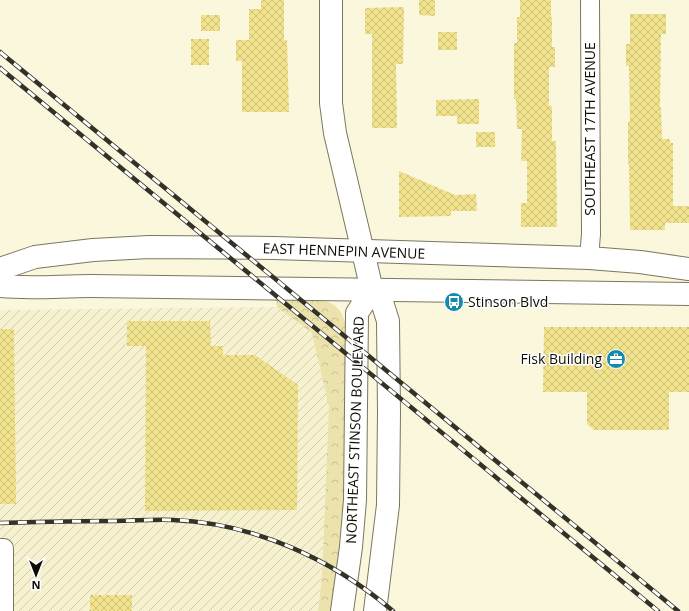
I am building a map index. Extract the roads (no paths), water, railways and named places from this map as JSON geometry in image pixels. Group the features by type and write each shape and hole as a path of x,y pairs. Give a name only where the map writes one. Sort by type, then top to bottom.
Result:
{"main road":[{"path":"331,0 331,103 335,133 372,290"},
{"name":"EAST HENNEPIN AVENUE","path":"0,269 34,257 93,250 149,247 274,248 589,258 640,262 689,269"},
{"path":"0,286 27,288 91,286 689,294"},
{"name":"NORTHEAST STINSON BOULEVARD","path":"342,611 351,547 355,500 357,313 372,290 382,302 388,321 389,412 388,505 375,611"}],"street":[{"name":"SOUTHEAST 17TH AVENUE","path":"589,258 591,234 590,0"},
{"path":"2,548 4,611"}],"railway":[{"path":"0,52 678,611"},
{"path":"0,68 658,611"},
{"path":"0,523 173,520 233,528 262,536 318,560 344,575 393,611"}],"place":[{"name":"Stinson Blvd","path":"454,302"},
{"name":"Fisk Building","path":"616,359"}]}
